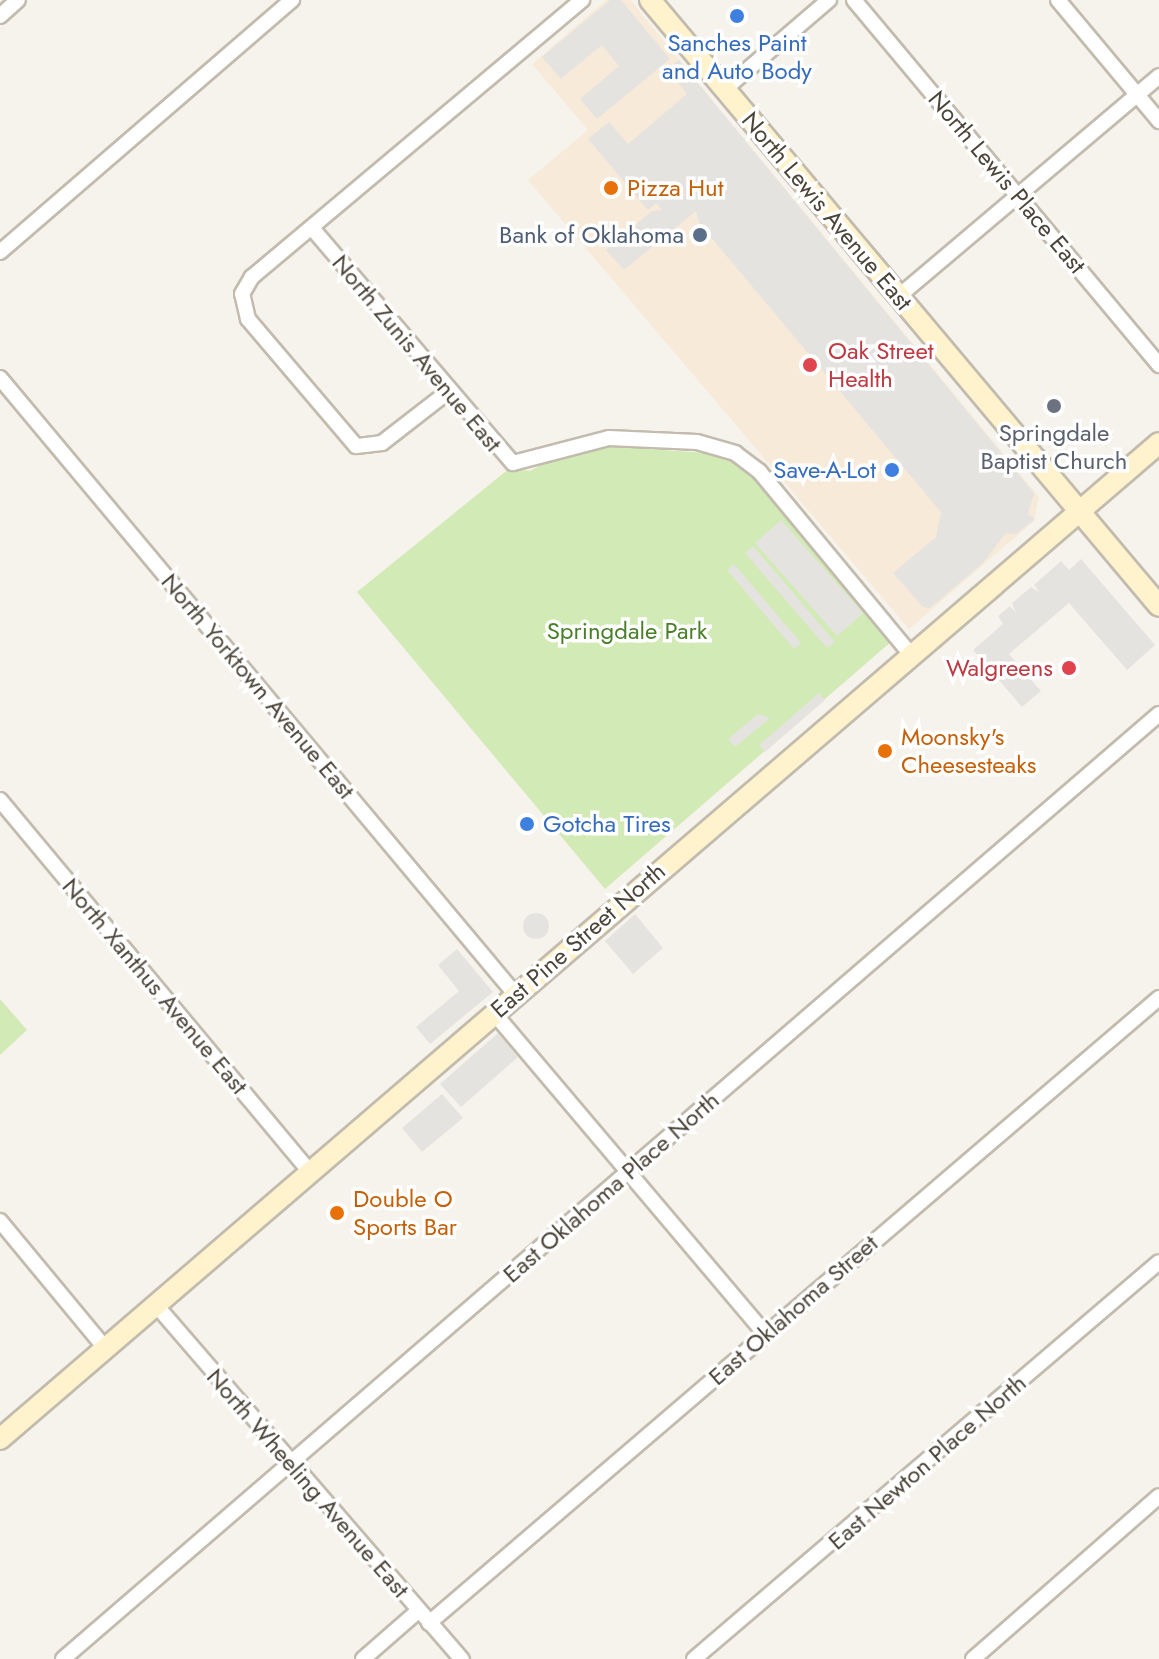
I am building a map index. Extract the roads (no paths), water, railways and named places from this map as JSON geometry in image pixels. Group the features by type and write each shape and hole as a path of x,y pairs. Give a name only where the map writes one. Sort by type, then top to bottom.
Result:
{"main road":[{"name":"North Lewis Avenue East","path":"650,0 1159,606"},
{"name":"East Pine Street North","path":"0,1439 1159,443"}],"street":[{"path":"0,16 18,0"},
{"path":"0,252 292,0"},
{"path":"449,391 382,443 363,448 350,442 248,319 242,294 252,277 582,0"},
{"path":"725,89 829,0"},
{"name":"North Lewis Place East","path":"854,0 1159,365"},
{"path":"1058,0 1159,121"},
{"path":"899,296 1159,76"},
{"name":"North Zunis Avenue East","path":"312,228 513,463 609,438 697,442 735,453 759,471 911,655"},
{"name":"North Yorktown Avenue East","path":"0,378 515,994"},
{"name":"East Oklahoma Place North","path":"63,1659 1159,714"},
{"name":"North Xanthus Avenue East","path":"0,800 309,1171"},
{"name":"East Oklahoma Street","path":"429,1623 1159,998"},
{"path":"494,1013 765,1334"},
{"path":"0,1221 105,1348"},
{"name":"East Newton Place North","path":"694,1659 1159,1262"},
{"name":"North Wheeling Avenue East","path":"156,1305 462,1659"},
{"path":"973,1659 1159,1496"},
{"path":"363,1659 418,1611"}],"place":[{"name":"Sanches Paint and Auto Body","path":"737,16"},
{"name":"Pizza Hut","path":"611,188"},
{"name":"Bank of Oklahoma","path":"700,235"},
{"name":"Oak Street Health","path":"810,365"},
{"name":"Springdale Baptist Church","path":"1054,406"},
{"name":"Save-A-Lot","path":"892,470"},
{"name":"Walgreens","path":"1069,668"},
{"name":"Moonsky's Cheesesteaks","path":"885,751"},
{"name":"Gotcha Tires","path":"527,824"},
{"name":"Double O Sports Bar","path":"337,1213"}],"park label":[{"name":"Springdale Park","path":"627,631"}]}
